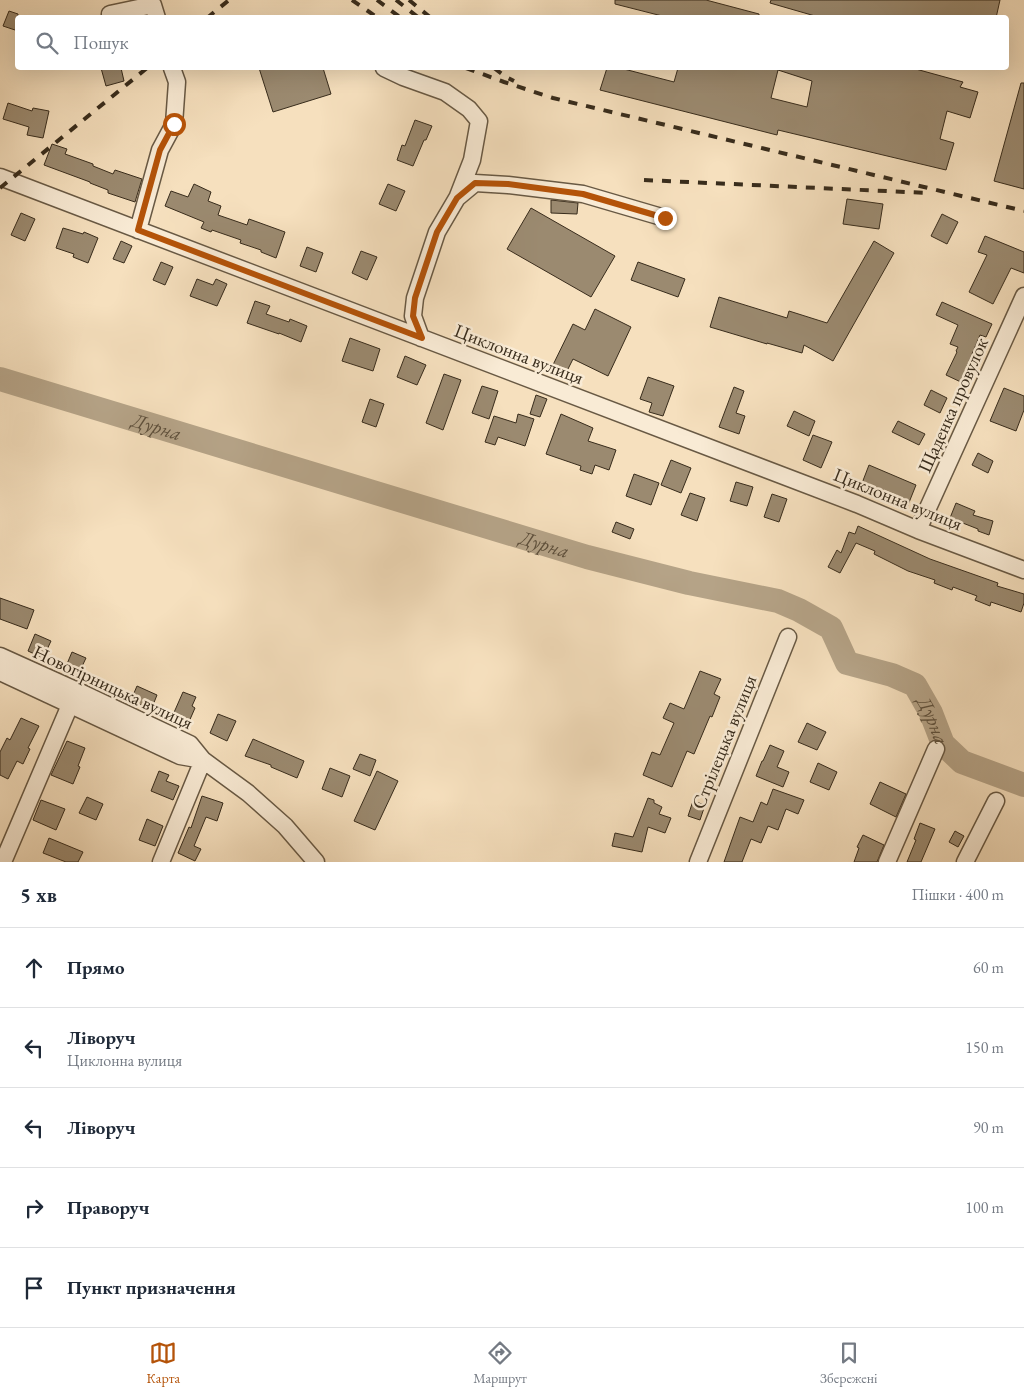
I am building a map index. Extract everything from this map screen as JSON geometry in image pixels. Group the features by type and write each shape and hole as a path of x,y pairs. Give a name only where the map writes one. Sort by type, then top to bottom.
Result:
{"street":[{"path":"110,14 153,4 156,15"},
{"path":"138,230 160,150 174,124 177,82 173,70"},
{"path":"388,70 445,92 469,109 479,121 472,160 457,198 437,232 415,298 413,316 422,338"},
{"name":"Циклонна вулиця","path":"0,177 857,504 918,530 1024,570"},
{"path":"457,198 475,183 508,184 583,194 665,218"},
{"name":"Щаденка провулок","path":"918,530 1024,296"},
{"name":"Стрілецька вулиця","path":"698,862 788,636"},
{"name":"Новогірницька вулиця","path":"0,656 190,744 203,760 248,793 285,826 316,862"},
{"name":"Новогірницька вулиця","path":"0,672 180,756 203,760"},
{"path":"3,862 70,705"},
{"path":"887,862 936,750"},
{"path":"161,862 203,760"},
{"path":"965,862 996,801"}],"building":[{"path":"615,0 706,0 759,15 658,15 615,4"},
{"path":"771,0 1000,0 997,15 812,15 770,3"},
{"path":"9,11 18,14 15,15 15,30 3,26"},
{"path":"102,70 121,70 124,81 106,86"},
{"path":"260,70 324,70 331,94 273,112"},
{"path":"606,70 628,70 674,82 677,70 778,70 919,70 963,82 960,87 978,92 970,118 947,111 940,139 954,143 946,170 778,130 777,135 600,90","holes":["778,70 812,81 807,107 771,98"]},
{"path":"1021,83 1024,83 1024,189 994,181"},
{"path":"8,103 32,111 33,108 49,111 43,138 27,135 29,127 3,119"},
{"path":"415,120 432,126 413,166 397,160 402,145 405,146"},
{"path":"52,144 67,149 65,154 93,164 93,166 113,174 115,170 142,179 135,202 108,193 108,190 90,182 44,165"},
{"path":"194,184 211,192 208,201 221,206 218,215 247,225 249,219 285,232 276,258 261,252 261,250 240,243 241,240 201,228 204,222 165,206 171,191 188,197"},
{"path":"388,184 405,191 396,211 379,204"},
{"path":"847,199 883,204 879,229 843,224"},
{"path":"551,200 578,203 577,214 551,213"},
{"path":"531,208 615,256 591,297 507,249"},
{"path":"21,213 35,219 25,241 11,235"},
{"path":"942,214 958,222 947,244 931,236"},
{"path":"63,228 83,234 84,232 98,238 88,263 73,257 74,254 56,248"},
{"path":"985,236 1024,252 1024,273 1011,268 993,304 969,292 987,255 978,252"},
{"path":"121,241 132,246 124,263 113,259"},
{"path":"874,241 894,253 833,361 804,345 802,353 710,327 719,297 787,318 789,311 827,323"},
{"path":"307,247 323,253 316,272 300,266"},
{"path":"361,251 377,257 367,280 352,273"},
{"path":"161,262 173,267 165,285 153,280"},
{"path":"638,262 685,279 678,297 631,280"},
{"path":"197,279 213,285 216,279 227,284 217,306 190,296"},
{"path":"255,301 270,306 266,314 289,322 290,319 307,326 301,342 247,323"},
{"path":"942,302 992,324 986,337 980,335 967,366 970,367 963,383 946,375 957,352 958,347 950,344 958,325 936,315"},
{"path":"595,309 631,327 608,376 573,359 563,379 549,373 573,324 585,330"},
{"path":"350,338 380,349 373,371 342,361"},
{"path":"405,356 426,365 417,385 397,377"},
{"path":"444,374 461,380 443,430 426,423"},
{"path":"648,377 674,386 663,416 649,412 652,403 640,399"},
{"path":"482,386 498,391 489,419 472,413"},
{"path":"734,387 744,391 736,413 745,416 739,434 719,427"},
{"path":"1004,388 1024,396 1024,410 1016,431 990,421"},
{"path":"931,390 947,398 940,413 924,405"},
{"path":"536,395 547,399 540,417 530,414"},
{"path":"370,399 384,404 376,427 362,422"},
{"path":"794,411 815,421 809,436 787,426"},
{"path":"518,414 534,419 525,446 498,437 495,445 485,442 494,416 516,423"},
{"path":"561,414 593,428 588,441 616,450 609,470 595,465 592,474 580,470 581,466 546,454"},
{"path":"898,421 925,434 919,445 892,432"},
{"path":"813,435 832,442 821,468 803,460"},
{"path":"978,453 993,461 988,473 972,465"},
{"path":"671,460 691,468 681,493 661,485"},
{"path":"869,465 916,485 906,510 859,491"},
{"path":"634,474 659,483 651,505 626,496"},
{"path":"736,482 753,487 747,506 730,501"},
{"path":"690,493 705,498 697,521 681,515"},
{"path":"772,494 787,499 779,522 764,517"},
{"path":"956,503 975,511 973,515 993,521 989,535 950,518"},
{"path":"616,522 634,529 630,539 612,532"},
{"path":"858,526 930,559 998,583 997,586 1024,594 1021,612 991,602 990,606 975,600 977,596 953,587 952,590 934,583 935,580 908,571 874,554 875,551 856,543 840,573 828,567 837,550 841,553 849,532 855,534"},
{"path":"0,598 34,610 27,629 0,619"},
{"path":"35,634 51,641 43,658 28,651"},
{"path":"72,652 86,658 77,677 64,671"},
{"path":"700,671 721,679 714,694 720,697 694,754 687,751 672,787 643,775 652,752 660,755 674,723 663,718 670,703 684,709"},
{"path":"137,686 157,695 151,710 131,700"},
{"path":"183,692 196,697 192,706 195,708 188,724 172,717"},
{"path":"218,714 236,721 227,741 210,733"},
{"path":"21,718 39,726 28,748 30,749 23,764 17,761 8,779 0,775 0,752 7,738 10,740"},
{"path":"807,723 826,732 817,750 798,742"},
{"path":"253,739 304,761 297,778 271,767 271,765 245,756"},
{"path":"67,741 85,748 73,784 51,775"},
{"path":"770,745 784,751 777,767 789,772 783,787 756,776"},
{"path":"360,754 376,760 370,776 353,769"},
{"path":"818,763 837,772 829,790 810,782"},
{"path":"330,768 350,776 342,797 322,789"},
{"path":"159,771 169,775 166,781 179,786 173,800 151,791"},
{"path":"377,771 398,781 375,830 354,821"},
{"path":"880,782 906,794 896,817 870,804"},
{"path":"773,789 804,800 798,814 786,809 778,830 768,826 761,843 751,839 742,862 724,862 740,817 753,822 761,802 767,805"},
{"path":"202,796 223,803 217,821 206,817 194,846 201,849 195,861 178,853 189,827 191,828"},
{"path":"87,797 103,804 96,820 79,813"},
{"path":"648,798 654,800 654,803 662,807 659,814 671,818 665,833 648,827 642,852 612,846 615,833 633,837"},
{"path":"41,800 65,809 56,830 33,820"},
{"path":"693,801 705,805 700,820 688,816"},
{"path":"147,819 163,826 155,846 139,840"},
{"path":"920,823 935,829 921,862 907,862 916,840 914,839"},
{"path":"955,831 964,836 958,847 949,842"},
{"path":"863,835 884,845 877,862 854,862 859,848 857,847"},
{"path":"49,838 83,852 78,862 66,862 43,853"}],"waterway":[{"name":"Дурна","path":"0,379 587,557 689,583 778,601 799,610 831,628 847,663 892,675 915,685 931,713 943,744 962,762 1024,785"}],"railway":[{"path":"211,15 229,0"},
{"path":"352,0 374,15"},
{"path":"377,0 397,15"},
{"path":"396,0 415,15"},
{"path":"409,0 427,15"},
{"path":"0,188 145,70"},
{"path":"471,70 553,98 1024,211"},
{"path":"497,70 514,81"},
{"path":"644,180 928,193"}],"route":[{"path":"174,124 160,150 138,230 422,338 413,316 415,298 437,232 457,198 475,183 508,184 583,194 665,218"}]}
